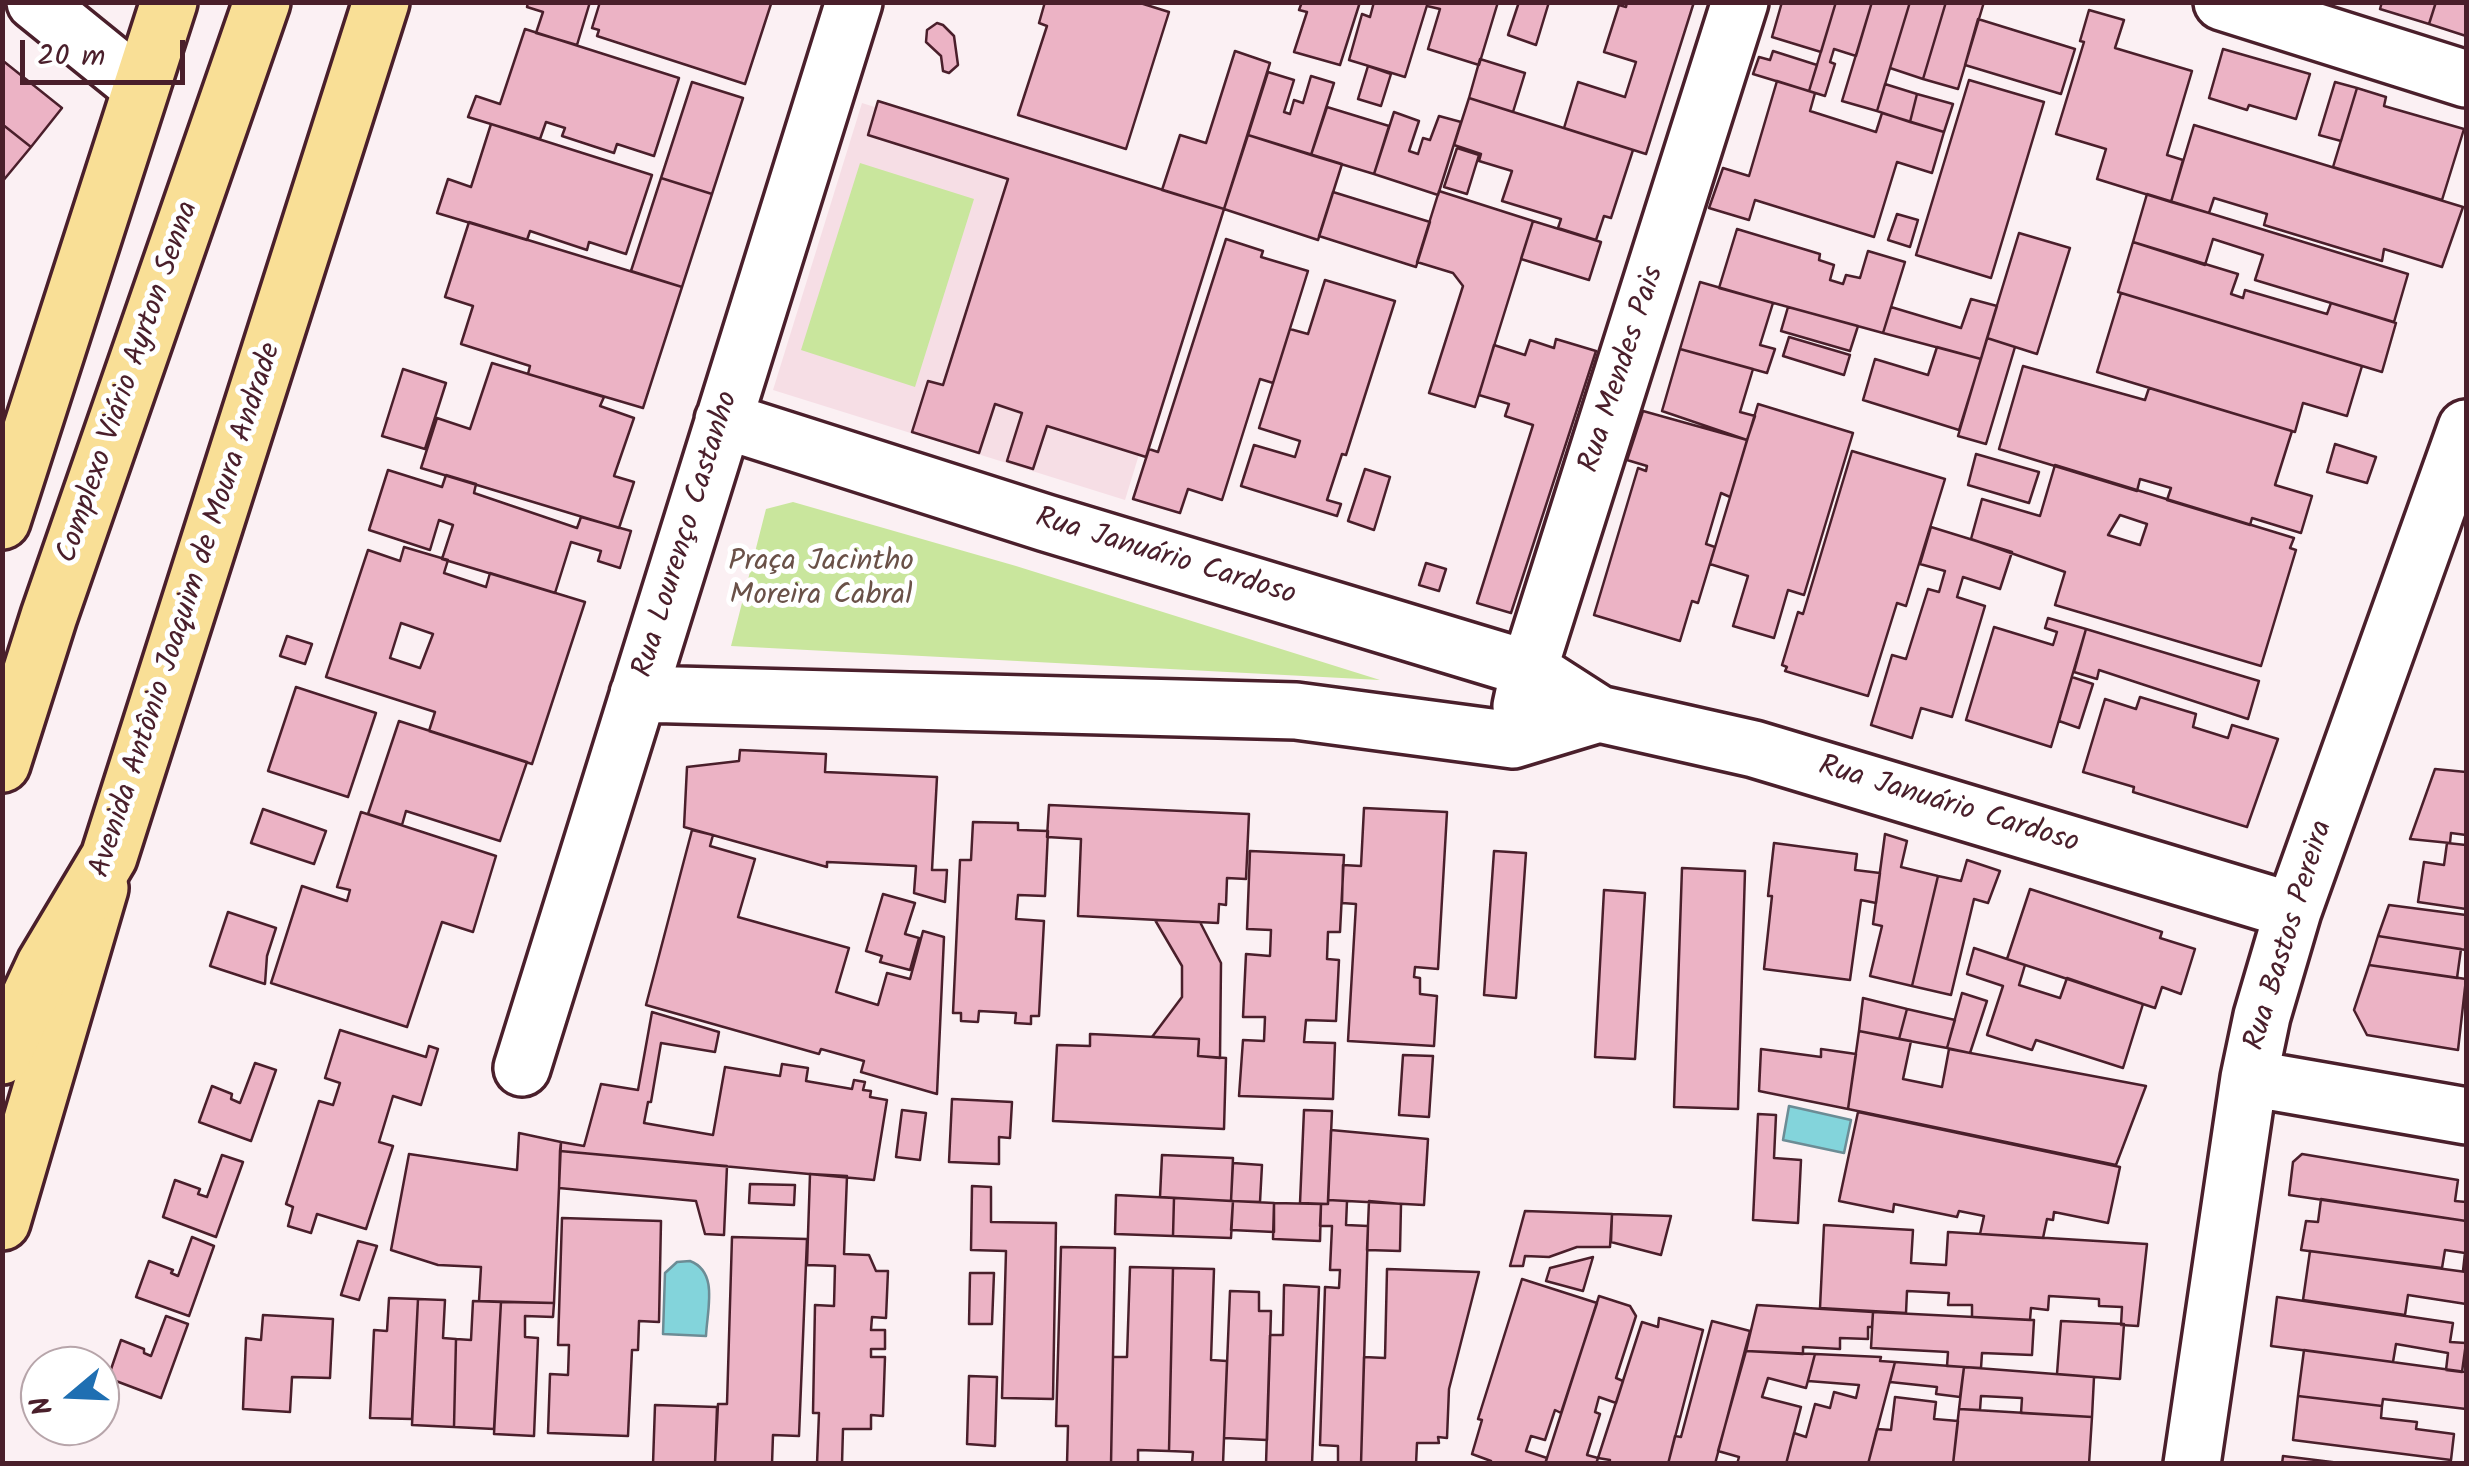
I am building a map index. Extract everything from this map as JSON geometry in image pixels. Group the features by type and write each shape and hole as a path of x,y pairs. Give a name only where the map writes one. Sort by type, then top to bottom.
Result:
{"main road":[{"path":"2,520 169,2"},
{"name":"Complexo Viário Ayrton Senna","path":"2,764 55,597 262,2"},
{"name":"Avenida Antônio Joaquim de Moura Andrade","path":"2,1222 109,857 381,5"},
{"path":"2,1056 45,964 109,857"}],"street":[{"path":"35,2 140,87"},
{"name":"Rua Lourenço Castanho","path":"522,1068 854,2"},
{"name":"Rua Mendes Pais","path":"1513,740 1529,670 1740,2"},
{"path":"2222,2 2466,79"},
{"name":"Rua Januário Cardoso","path":"723,420 1529,670 1599,714 1754,749 2293,911"},
{"name":"Rua Bastos Pereira","path":"2192,1464 2249,1078 2262,1016 2293,911 2466,428"},
{"path":"638,694 1296,711 1513,740"},
{"name":"Rua Januário Cardoso","path":"1513,740 1599,714"},
{"path":"2249,1078 2466,1116"}],"shaded area":[{"path":"862,103 1213,214 1125,500 773,390"}],"green space":[{"path":"860,163 974,199 915,387 801,350"},
{"name":"Praça Jacintho Moreira Cabral","path":"793,502 1016,566 1380,680 731,646 766,509"}],"water":[{"path":"1789,1106 1851,1120 1844,1153 1783,1140"},
{"path":"690,1261 699,1266 708,1283 706,1336 663,1334 665,1273 677,1262"}],"building":[{"path":"528,2 590,2 577,45 536,33 543,12 527,7"},
{"path":"600,2 771,4 745,84 597,36 599,30 592,28"},
{"path":"1045,2 1137,2 1169,12 1126,149 1018,115 1047,26 1039,23"},
{"path":"1302,2 1360,2 1340,65 1294,52 1307,12 1299,10"},
{"path":"1374,2 1428,2 1405,77 1349,60 1362,14 1370,17"},
{"path":"1428,2 1498,2 1479,65 1428,49 1440,9 1427,6"},
{"path":"1519,2 1549,2 1536,45 1508,35"},
{"path":"1627,2 1694,2 1646,154 1564,128 1578,82 1625,97 1636,62 1604,52 1619,5 1626,7"},
{"path":"1782,2 1836,2 1821,52 1772,37"},
{"path":"1836,2 1872,2 1856,56 1834,49 1830,62 1835,64 1825,96 1809,91"},
{"path":"1872,2 1910,2 1877,111 1842,101"},
{"path":"1910,2 1946,2 1923,79 1890,68"},
{"path":"1946,2 1984,2 1958,89 1923,79"},
{"path":"2382,2 2436,2 2429,24 2380,9"},
{"path":"2436,2 2466,2 2466,36 2429,24"},
{"path":"2089,10 2124,20 2115,48 2192,71 2167,155 2183,160 2171,202 2097,179 2106,149 2056,134 2084,42 2080,41"},
{"path":"1978,19 2075,49 2061,94 1965,65"},
{"path":"937,23 954,36 958,65 949,73 943,71 941,56 926,42 927,30"},
{"path":"525,29 679,78 654,156 617,144 614,153 562,136 565,128 546,122 540,139 468,117 476,96 500,104"},
{"path":"2223,49 2310,74 2296,119 2209,98"},
{"path":"1235,51 1270,63 1224,209 1162,190 1180,135 1206,143"},
{"path":"1773,51 1817,65 1809,91 1753,74 1759,57 1770,60"},
{"path":"1480,59 1525,73 1513,112 1469,98"},
{"path":"2,60 62,108 31,147 2,124"},
{"path":"1368,66 1391,74 1381,106 1358,99"},
{"path":"1268,72 1294,80 1284,112 1290,114 1294,100 1303,103 1311,76 1334,83 1311,155 1248,135"},
{"path":"1969,80 2044,102 1991,278 1916,255"},
{"path":"1777,81 1815,93 1810,111 1876,132 1882,113 1944,132 1932,173 1897,162 1874,237 1755,200 1749,220 1709,208 1723,168 1749,176"},
{"path":"692,82 743,98 712,194 661,178"},
{"path":"2335,82 2357,88 2341,141 2319,135"},
{"path":"1885,84 1917,94 1910,122 1877,111"},
{"path":"2357,88 2386,97 2384,106 2464,129 2442,200 2333,167"},
{"path":"1917,94 1953,104 1944,132 1910,122"},
{"path":"1469,98 1633,150 1611,218 1604,216 1596,240 1558,228 1561,219 1502,201 1512,171 1479,161 1481,154 1454,145"},
{"path":"878,101 1224,209 1146,457 1047,426 1033,469 1007,461 1022,413 995,404 979,453 912,432 928,381 943,385 1008,179 868,135"},
{"path":"1327,107 1389,126 1374,174 1311,155"},
{"path":"1394,112 1419,121 1409,151 1418,154 1423,138 1430,140 1439,116 1461,122 1438,195 1374,174"},
{"path":"2,124 31,147 2,182"},
{"path":"491,124 652,175 626,254 589,242 587,250 530,231 527,240 437,213 448,179 471,187"},
{"path":"2194,125 2463,207 2442,267 2384,249 2382,261 2264,225 2267,214 2214,198 2209,213 2171,202"},
{"path":"1248,135 1342,164 1318,240 1224,209"},
{"path":"1457,148 1479,155 1467,194 1444,187"},
{"path":"661,178 712,194 682,287 631,271"},
{"path":"1439,191 1533,221 1475,407 1429,393 1463,286 1453,273 1417,262"},
{"path":"1333,192 1430,222 1416,267 1319,236"},
{"path":"2147,194 2408,274 2394,322 2255,280 2263,255 2213,239 2205,265 2133,242"},
{"path":"1897,214 1918,220 1910,247 1888,240"},
{"path":"1533,221 1601,242 1589,280 1521,259"},
{"path":"469,222 682,287 643,408 528,374 530,366 461,344 473,306 445,297"},
{"path":"1737,229 1820,254 1819,260 1834,265 1830,280 1843,284 1846,275 1860,278 1868,251 1905,262 1883,333 1719,288"},
{"path":"2019,233 2070,248 2037,354 1987,338"},
{"path":"1226,239 1263,251 1261,257 1308,271 1273,383 1260,379 1222,500 1188,489 1180,513 1133,499 1149,449 1158,452"},
{"path":"2133,242 2238,274 2231,294 2243,298 2245,290 2327,314 2331,303 2396,323 2382,372 2118,292"},
{"path":"1325,280 1395,301 1346,455 1342,454 1327,500 1341,504 1337,516 1241,486 1254,445 1295,457 1300,441 1259,428 1290,329 1308,334"},
{"path":"1700,282 1773,303 1760,345 1775,349 1767,373 1680,349"},
{"path":"2121,293 2362,366 2347,416 2303,403 2295,432 2097,372"},
{"path":"1971,299 1997,306 1981,359 1883,333 1891,307 1961,328"},
{"path":"1788,307 1858,326 1850,351 1781,331"},
{"path":"1789,337 1850,355 1844,375 1783,356"},
{"path":"1987,338 2015,347 1986,444 1958,436"},
{"path":"1556,339 1596,351 1511,613 1477,603 1533,425 1505,416 1509,404 1479,395 1494,345 1525,355 1530,340 1554,348"},
{"path":"1937,347 1981,359 1959,430 1863,400 1875,359 1928,375"},
{"path":"1680,349 1753,369 1740,412 1755,416 1747,440 1662,411"},
{"path":"492,363 604,397 600,406 634,418 614,476 634,482 619,528 421,468 437,418 470,429"},
{"path":"2023,366 2145,400 2149,388 2292,431 2275,485 2312,496 2301,533 2252,518 2250,525 2167,500 2171,488 2140,479 2137,491 1999,449"},
{"path":"403,369 446,383 425,449 382,436"},
{"path":"1758,404 1853,433 1804,595 1788,590 1774,638 1733,626 1748,576 1710,564"},
{"path":"1643,411 1747,440 1730,497 1721,493 1706,544 1715,547 1698,603 1692,601 1680,641 1594,615 1638,468 1646,471 1647,466 1627,460"},
{"path":"2335,444 2376,457 2367,483 2327,472"},
{"path":"1852,451 1945,479 1906,606 1897,603 1868,696 1785,671 1787,667 1782,665 1798,612 1803,614"},
{"path":"1976,454 2039,472 2029,503 1968,485"},
{"path":"2055,465 2294,538 2290,548 2296,550 2261,666 2055,605 2065,572 1971,539 1982,499 2040,516","holes":["2120,515 2147,524 2140,545 2108,535"]},
{"path":"1365,469 1390,477 1374,530 1348,521"},
{"path":"388,470 442,487 446,475 476,484 474,493 577,528 581,517 631,531 620,568 598,561 601,551 571,542 555,593 442,559 453,525 439,520 430,550 369,530"},
{"path":"1931,527 2012,552 2000,589 1963,577 1957,597 1985,606 1952,717 1921,708 1912,738 1871,725 1892,655 1906,659 1928,589 1939,592 1945,571 1920,564"},
{"path":"404,547 448,560 444,573 486,587 490,573 585,602 532,764 429,731 435,712 326,677 368,550 400,561","holes":["401,623 433,634 420,668 390,658"]},
{"path":"1426,563 1446,569 1439,591 1419,585"},
{"path":"2048,618 2086,629 2051,747 1966,720 1994,627 2053,645 2057,632 2045,628"},
{"path":"2086,629 2259,681 2248,719 2099,670 2097,679 2074,672"},
{"path":"287,636 312,644 305,664 280,656"},
{"path":"2072,677 2093,684 2079,728 2059,721"},
{"path":"296,687 376,713 348,797 268,771"},
{"path":"2140,697 2196,714 2193,727 2228,738 2232,725 2278,739 2247,827 2133,792 2134,787 2083,772 2105,699 2136,709"},
{"path":"399,721 527,762 500,841 406,811 402,825 368,814"},
{"path":"740,750 826,754 825,772 937,777 932,870 947,870 945,902 914,893 916,866 827,862 827,867 684,827 687,767 739,761"},
{"path":"2435,769 2466,772 2466,835 2451,833 2450,843 2410,839"},
{"path":"1049,805 1249,814 1246,879 1227,878 1226,905 1219,904 1218,923 1078,916 1081,839 1047,837"},
{"path":"1364,808 1447,812 1438,969 1415,967 1414,977 1420,978 1420,994 1437,996 1434,1046 1348,1041 1356,904 1342,903 1343,865 1361,866"},
{"path":"263,809 326,831 314,864 251,843"},
{"path":"361,812 496,856 473,932 442,922 407,1027 271,983 302,886 347,901 350,890 337,887"},
{"path":"973,822 1018,823 1018,830 1048,831 1045,896 1018,895 1016,919 1044,921 1039,1016 1031,1016 1031,1024 1015,1023 1016,1013 979,1011 978,1022 961,1021 961,1013 953,1013 960,860 971,860"},
{"path":"692,830 713,835 710,846 755,859 738,917 849,948 836,992 878,1005 887,973 910,979 923,931 944,937 937,1094 861,1072 864,1061 821,1049 819,1054 646,1005"},
{"path":"1885,834 1907,841 1901,867 1938,876 1912,986 1870,976 1882,926 1873,924"},
{"path":"1774,843 1857,854 1855,870 1880,873 1876,903 1861,900 1850,980 1764,969"},
{"path":"2447,843 2466,845 2466,909 2418,902 2424,862 2444,865"},
{"path":"1250,851 1344,855 1340,932 1328,932 1327,959 1339,960 1336,1021 1306,1020 1304,1042 1335,1043 1333,1099 1239,1096 1243,1040 1264,1041 1265,1017 1243,1017 1246,954 1270,956 1271,930 1247,929"},
{"path":"1494,851 1526,853 1516,998 1484,995"},
{"path":"1967,860 2000,871 1988,903 1974,899 1951,995 1912,986 1938,876 1961,881"},
{"path":"1682,868 1745,871 1738,1109 1674,1107"},
{"path":"2030,889 2162,932 2160,938 2195,949 2181,994 2162,987 2155,1008 2007,959"},
{"path":"1604,890 1645,893 1635,1059 1595,1057"},
{"path":"883,894 915,903 905,934 919,938 910,970 880,962 882,956 866,951"},
{"path":"2389,905 2466,915 2466,950 2378,936"},
{"path":"228,912 276,928 267,956 265,984 210,966"},
{"path":"1155,920 1200,922 1221,963 1220,1058 1198,1056 1199,1039 1152,1037 1182,997 1182,966"},
{"path":"2378,936 2461,949 2457,978 2369,965"},
{"path":"1974,948 2025,965 2019,985 2060,998 2067,978 2143,1004 2123,1068 2036,1040 2032,1050 1987,1035 2003,986 1967,974"},
{"path":"2369,965 2466,979 2458,1050 2367,1035 2354,1010"},
{"path":"1962,993 1987,1001 1970,1053 1947,1048"},
{"path":"1863,998 1907,1009 1899,1039 1859,1031"},
{"path":"1907,1009 1955,1020 1947,1048 1899,1039"},
{"path":"652,1012 719,1032 715,1052 661,1043 644,1123 713,1135 725,1067 780,1076 782,1064 808,1068 806,1081 852,1089 854,1080 865,1082 863,1090 871,1091 870,1097 887,1100 874,1180 560,1151 561,1142 584,1146 601,1084 638,1090"},
{"path":"340,1030 426,1057 429,1046 438,1049 421,1105 393,1096 379,1142 393,1146 366,1229 317,1214 311,1233 288,1226 293,1207 286,1204 319,1101 333,1105 340,1083 325,1078"},
{"path":"1859,1031 1911,1041 1903,1079 1942,1087 1949,1049 2146,1086 2116,1165 1848,1109"},
{"path":"1090,1034 1199,1039 1198,1056 1226,1058 1224,1129 1053,1121 1057,1045 1090,1046"},
{"path":"1761,1049 1821,1057 1821,1049 1856,1054 1848,1109 1759,1091"},
{"path":"1403,1055 1433,1056 1429,1117 1399,1115"},
{"path":"255,1063 276,1070 251,1141 199,1122 212,1086 232,1094 231,1099 240,1103"},
{"path":"952,1099 1012,1102 1010,1138 999,1137 999,1164 949,1162"},
{"path":"902,1110 926,1113 920,1160 896,1157"},
{"path":"1304,1110 1332,1111 1328,1204 1300,1203"},
{"path":"1858,1112 2120,1167 2108,1223 2054,1212 2053,1220 2047,1219 2043,1238 1980,1234 1984,1216 1959,1211 1957,1217 1894,1204 1893,1212 1839,1201"},
{"path":"1758,1114 1776,1115 1774,1158 1801,1160 1798,1223 1753,1220"},
{"path":"1331,1130 1428,1139 1424,1205 1328,1200"},
{"path":"519,1133 561,1142 554,1303 479,1301 481,1267 438,1265 391,1250 409,1154 517,1170"},
{"path":"560,1151 727,1166 724,1235 705,1234 696,1201 559,1188"},
{"path":"2302,1154 2458,1180 2455,1201 2466,1202 2466,1221 2289,1195 2293,1162"},
{"path":"222,1155 243,1162 216,1237 163,1217 175,1180 200,1189 198,1194 207,1197"},
{"path":"1162,1155 1233,1158 1231,1201 1160,1197"},
{"path":"1233,1163 1262,1165 1260,1202 1231,1201"},
{"path":"810,1174 847,1176 844,1254 869,1255 876,1271 888,1271 886,1318 872,1317 871,1330 885,1330 885,1349 871,1349 871,1357 885,1357 883,1416 871,1415 871,1429 843,1429 842,1464 817,1464 819,1413 813,1413 815,1305 834,1306 835,1266 807,1265"},
{"path":"750,1184 795,1185 794,1205 749,1203"},
{"path":"972,1186 991,1187 991,1222 1056,1223 1053,1399 1002,1398 1006,1251 971,1250"},
{"path":"1116,1195 1174,1198 1173,1236 1115,1234"},
{"path":"1174,1198 1233,1201 1231,1238 1173,1236"},
{"path":"2321,1199 2466,1221 2466,1272 2465,1253 2445,1250 2442,1268 2301,1250 2306,1221 2318,1222"},
{"path":"1328,1200 1347,1201 1346,1225 1368,1226 1361,1464 1338,1464 1338,1446 1320,1445 1325,1287 1339,1288 1340,1270 1330,1270 1332,1226 1320,1226 1321,1204 1328,1204"},
{"path":"1233,1201 1274,1203 1274,1232 1231,1230"},
{"path":"1369,1201 1401,1204 1400,1251 1367,1250"},
{"path":"1274,1203 1321,1204 1320,1241 1273,1239"},
{"path":"1525,1211 1612,1214 1610,1247 1577,1247 1549,1257 1525,1256 1523,1266 1510,1266"},
{"path":"1612,1214 1671,1216 1661,1255 1611,1242"},
{"path":"562,1218 661,1221 659,1322 639,1321 638,1350 632,1350 628,1436 548,1433 550,1374 568,1375 569,1345 558,1345"},
{"path":"1824,1225 1913,1230 1911,1263 1946,1265 1948,1232 2147,1244 2138,1326 2121,1325 2122,1307 2099,1306 2099,1299 2049,1296 2048,1310 2031,1308 2030,1320 1972,1317 1972,1305 1948,1305 1949,1293 1907,1291 1906,1313 1820,1308"},
{"path":"192,1237 214,1246 189,1316 136,1297 149,1261 173,1270 171,1273 178,1276"},
{"path":"732,1237 807,1239 799,1436 773,1435 772,1464 715,1464 718,1404 727,1404"},
{"path":"358,1241 377,1246 359,1300 341,1295"},
{"path":"1061,1247 1115,1248 1111,1464 1067,1464 1068,1426 1056,1426"},
{"path":"2310,1251 2466,1272 2466,1304 2408,1295 2405,1315 2303,1300"},
{"path":"1593,1257 1583,1291 1546,1281 1550,1268"},
{"path":"1130,1267 1173,1268 1169,1451 1138,1450 1138,1464 1111,1464 1113,1357 1127,1357"},
{"path":"1173,1268 1214,1269 1211,1360 1227,1361 1223,1464 1192,1464 1193,1452 1169,1451"},
{"path":"1387,1269 1479,1272 1449,1389 1447,1438 1438,1437 1439,1443 1417,1443 1416,1464 1361,1464 1364,1357 1385,1358"},
{"path":"970,1273 994,1273 992,1324 969,1324"},
{"path":"1522,1279 1597,1303 1561,1413 1555,1410 1545,1440 1531,1436 1526,1451 1547,1458 1545,1464 1490,1464 1491,1461 1472,1454 1482,1420 1478,1419"},
{"path":"1284,1285 1319,1287 1312,1464 1266,1464 1270,1335 1283,1335"},
{"path":"1230,1291 1259,1292 1259,1311 1271,1311 1267,1440 1224,1438"},
{"path":"1599,1296 1630,1306 1636,1316 1616,1378 1623,1381 1616,1403 1599,1397 1595,1412 1600,1414 1587,1455 1598,1458 1596,1464 1545,1464"},
{"path":"2277,1297 2453,1323 2450,1342 2466,1343 2462,1372 2446,1370 2448,1353 2396,1344 2393,1362 2271,1346"},
{"path":"389,1298 418,1299 412,1419 370,1418 374,1330 387,1331"},
{"path":"418,1299 445,1300 443,1338 456,1339 454,1427 412,1425"},
{"path":"473,1301 501,1302 494,1429 454,1427 456,1339 471,1340"},
{"path":"501,1302 554,1303 553,1317 525,1316 525,1337 538,1338 534,1436 494,1434"},
{"path":"1757,1305 1873,1312 1872,1327 1868,1327 1868,1339 1840,1338 1840,1349 1803,1347 1803,1354 1746,1351"},
{"path":"1873,1312 2034,1320 2032,1355 1982,1353 1981,1368 1947,1366 1948,1352 1871,1348"},
{"path":"263,1315 333,1319 330,1378 292,1377 290,1412 243,1409 246,1338 261,1340"},
{"path":"166,1316 188,1324 161,1398 120,1383 121,1340 151,1356"},
{"path":"1659,1318 1703,1330 1668,1464 1609,1464 1610,1460 1598,1458 1642,1322 1658,1327"},
{"path":"1712,1321 1750,1331 1715,1464 1668,1464 1675,1436 1681,1437"},
{"path":"2061,1321 2124,1324 2120,1379 2057,1374"},
{"path":"2304,1350 2466,1372 2466,1409 2383,1399 2382,1406 2298,1396"},
{"path":"1746,1351 1815,1354 1806,1388 1768,1378 1762,1397 1801,1407 1786,1464 1737,1464 1739,1457 1718,1451"},
{"path":"1815,1354 1881,1357 1880,1361 1895,1362 1868,1464 1786,1464 1794,1433 1806,1437 1815,1404 1830,1408 1834,1392 1856,1398 1859,1385 1808,1381"},
{"path":"1895,1362 1964,1367 1960,1397 1936,1394 1937,1387 1890,1382"},
{"path":"1964,1367 2094,1377 2092,1417 2021,1413 2022,1398 1981,1396 1980,1410 1959,1409"},
{"path":"969,1376 997,1377 995,1446 967,1444"},
{"path":"2298,1396 2382,1406 2381,1418 2417,1422 2416,1429 2454,1434 2451,1460 2293,1440"},
{"path":"1895,1397 1936,1402 1934,1419 1958,1421 1953,1464 1868,1464 1877,1429 1891,1430"},
{"path":"655,1405 717,1407 715,1464 653,1464"},
{"path":"1959,1409 2092,1417 2089,1464 1953,1464"},
{"path":"2283,1456 2348,1464 2282,1464"}]}
